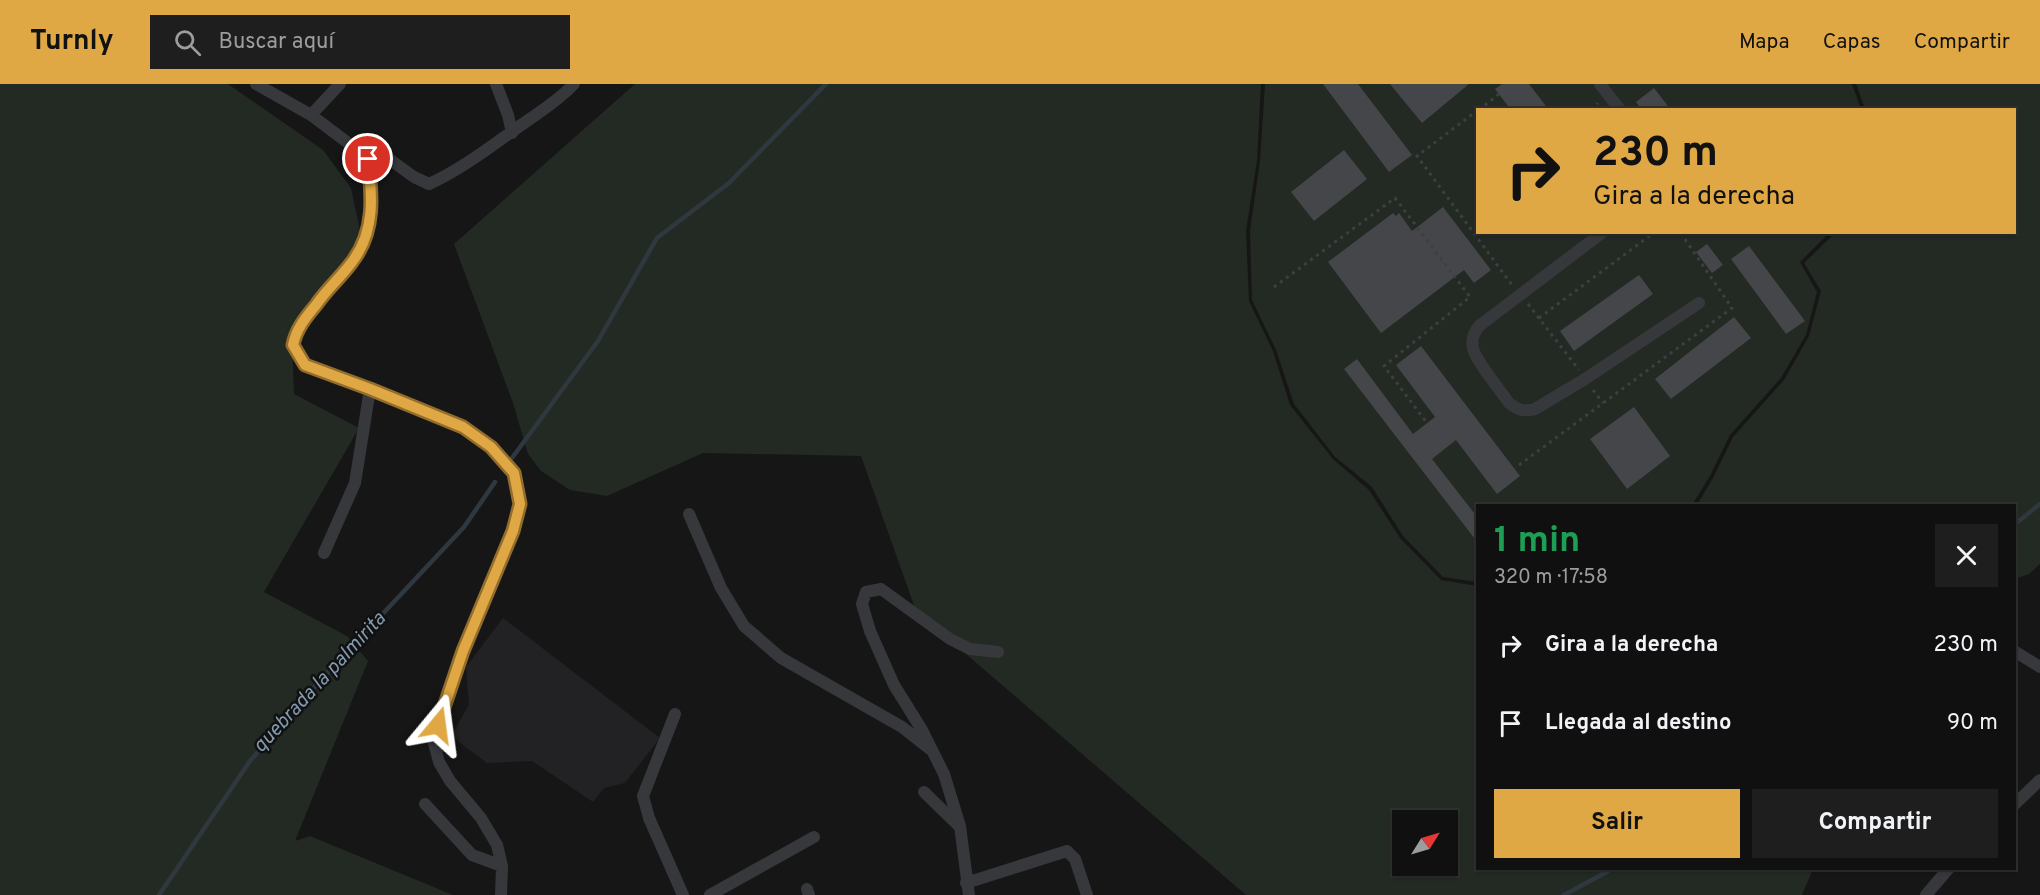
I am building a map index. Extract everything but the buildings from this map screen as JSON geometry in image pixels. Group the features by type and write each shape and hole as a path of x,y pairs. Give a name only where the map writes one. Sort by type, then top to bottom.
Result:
{"street":[{"path":"256,84 312,115 368,159 372,191 369,230 354,260 323,295 295,333 293,345 305,365 463,427 491,447 514,473 520,504 513,531 463,651 443,707 434,743 439,762 450,781 481,818 496,845 502,866 501,895"},
{"path":"312,115 340,84"},
{"path":"496,84 512,133"},
{"path":"368,159 385,156 414,177 429,184 443,178 512,133 557,101 574,84"},
{"path":"1600,84 1618,108"},
{"path":"1600,234 1479,326 1472,340 1474,354 1509,403 1522,411 1535,409 1585,379 1699,303"},
{"path":"324,553 355,483 370,389"},
{"path":"689,514 721,588 744,626 781,658 902,727 933,752"},
{"path":"998,652 970,648 950,639 881,589 866,592 862,604 870,631 894,684 922,730 944,774 960,826 967,889 1066,851 1075,859 1087,895"},
{"path":"2016,652 2040,667"},
{"path":"675,714 643,796 649,818 683,895"},
{"path":"2016,804 2040,780"},
{"path":"924,792 960,826"},
{"path":"425,804 472,855 502,866"},
{"path":"710,895 814,837"},
{"path":"1926,895 1947,870"}],"path":[{"path":"1481,108 1499,94"},
{"path":"1476,112 1417,156 1520,296 1603,403"},
{"path":"1274,287 1395,198 1470,297 1384,366 1427,423"},
{"path":"1539,318 1652,234"}],"shaded area":[{"path":"0,84 228,84 323,150 351,188 363,245 292,340 294,394 359,428 264,592 347,636 368,661 295,841 310,836 453,895 0,895"},
{"path":"635,84 1261,84 1257,161 1246,231 1249,301 1273,351 1290,405 1333,459 1369,490 1400,538 1441,580 1476,586 1476,870 1813,870 1802,895 1246,895 916,611 861,456 703,453 607,496 570,490 541,471 528,454 513,403 454,244"},
{"path":"1265,84 1852,84 1861,108 1476,108 1476,234 1828,234 1800,262 1817,292 1806,335 1781,378 1730,435 1710,476 1693,504 1476,504 1476,582 1443,577 1403,536 1372,487 1335,457 1294,404 1276,350 1252,300 1250,231 1260,161"},
{"path":"1856,84 2040,84 2040,564 2029,574 2016,579 2016,504 1698,504 1733,437 1784,380 1809,336 1821,291 1804,263 1834,234 2016,234 2016,108 1865,108"},
{"path":"503,618 660,738 625,783 604,788 593,802 532,761 487,763 451,736 469,705 466,667"}],"waterway":[{"name":"quebrada la palmirita","path":"512,458 598,341 657,238 729,183 826,84"},
{"name":"quebrada la palmirita","path":"159,895 250,761 318,683 464,527 495,482"},
{"path":"2016,523 2040,504"},
{"path":"1564,895 1610,870"}],"route":[{"path":"368,159 372,191 369,230 354,260 323,295 295,333 293,345 305,365 463,427 491,447 514,473 520,504 513,531 463,651 438,725"}]}
